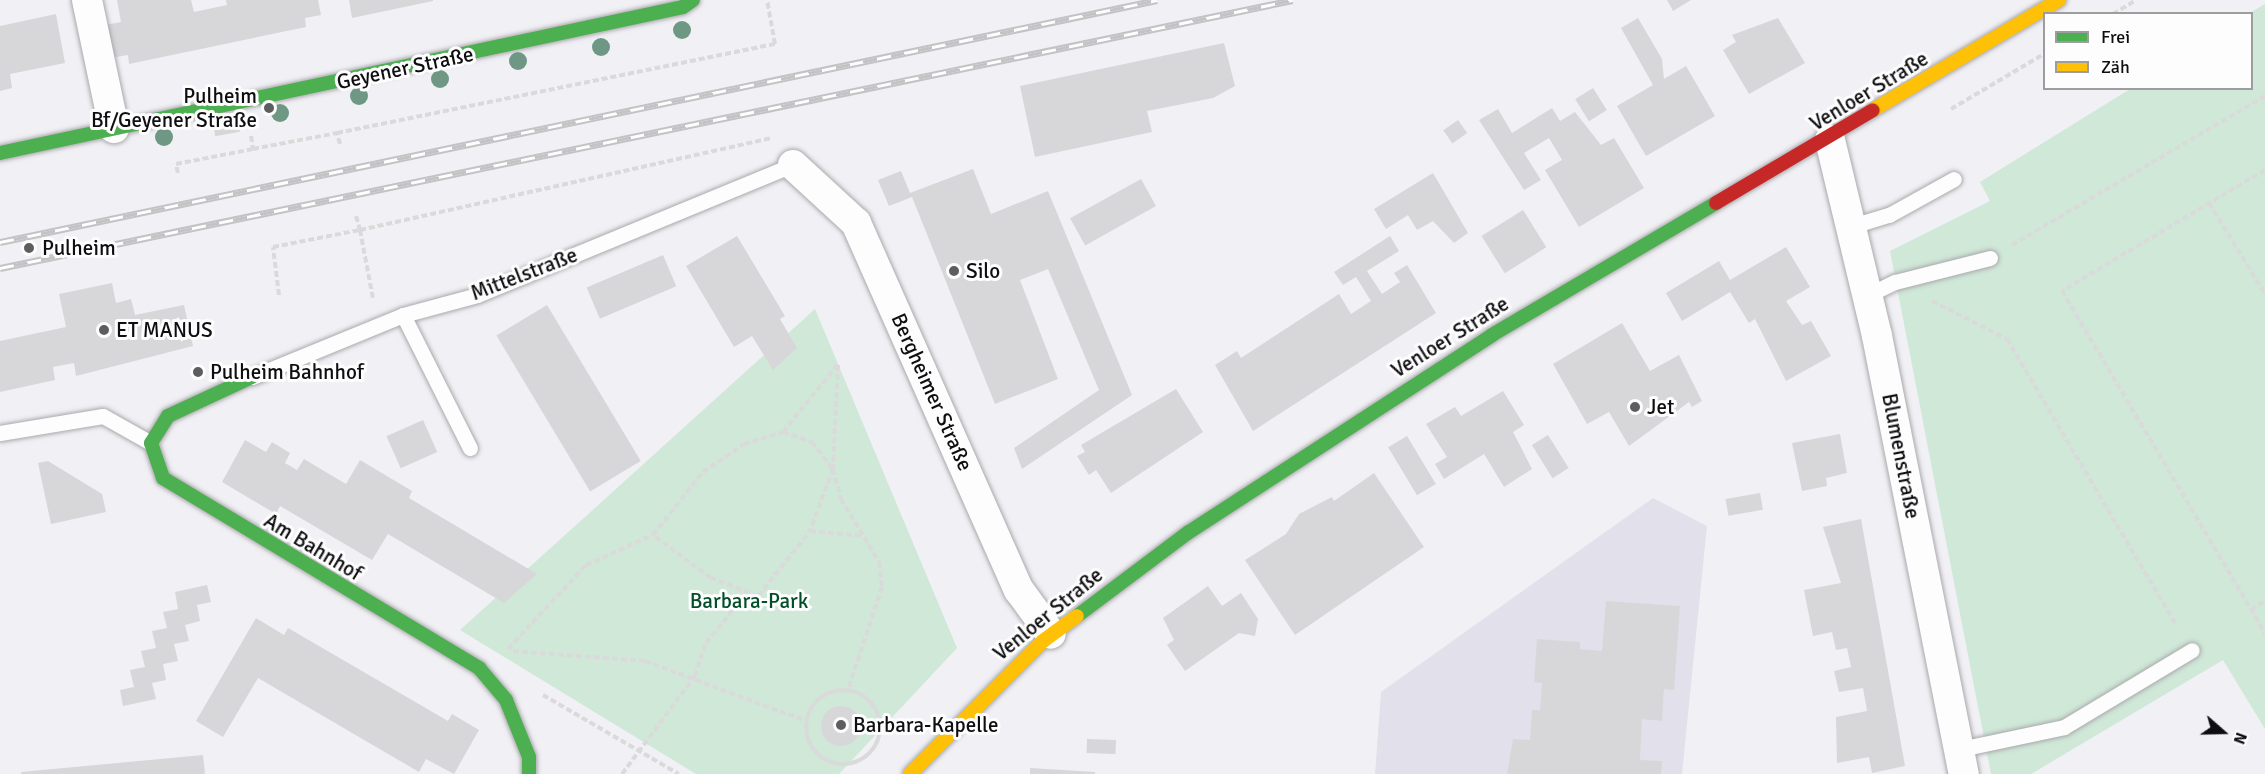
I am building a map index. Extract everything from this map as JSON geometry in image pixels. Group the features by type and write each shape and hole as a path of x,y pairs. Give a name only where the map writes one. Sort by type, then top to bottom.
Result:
{"street":[{"path":"87,0 114,128"},
{"name":"Geyener Straße","path":"0,153 683,7 693,0"},
{"name":"Venloer Straße","path":"910,774 1052,634 1148,561 1397,394 1830,140 2059,0"},
{"name":"Blumenstraße","path":"1830,140 1868,295 1962,761"},
{"name":"Bergheimer Straße","path":"793,165 856,223 1019,590 1052,634"},
{"path":"151,443 168,416 252,377"},
{"name":"Am Bahnhof","path":"151,443 163,478 479,668 506,700 530,757 529,774"}],"lane":[{"name":"Mittelstraße","path":"252,377 403,315 477,295 793,165"},
{"path":"1852,226 1889,215 1954,179"},
{"path":"1868,295 1895,282 1990,258"},
{"path":"403,315 470,448"},
{"path":"0,433 103,416 151,443"},
{"path":"1962,761 2064,727 2192,650"}],"path":[{"path":"265,147 775,44 767,0"},
{"path":"2116,12 2136,0"},
{"path":"1990,258 2265,96"},
{"path":"337,133 340,144"},
{"path":"279,295 273,247 360,230 770,137 793,165"},
{"path":"178,173 176,164 253,149"},
{"path":"2265,170 2062,291 2265,633"},
{"path":"2209,203 2265,294"},
{"path":"356,216 373,300"},
{"path":"1895,282 2007,339 2192,650"},
{"path":"479,668 506,650 586,566 653,536 703,472 744,444 783,432 838,364 833,469 810,531 758,596 732,612 706,642 695,676 622,774"},
{"path":"783,432 812,442 833,469 841,499 879,561 882,587 848,690"},
{"path":"810,531 863,536"},
{"path":"653,536 711,578 758,596"},
{"path":"2251,610 2265,601"},
{"path":"506,650 645,661 695,676 806,721"},
{"path":"848,690 865,696 879,717 877,741 861,760 826,760 810,744 806,721 818,699 848,690"},
{"path":"539,692 638,752 680,774"}],"shaded area":[{"path":"1653,498 1707,526 1682,774 1375,774 1381,692"}],"green space":[{"path":"2265,4 2265,729 2223,660 2031,774 1991,774 1890,251 1990,201 1980,182 2128,90 2253,90 2252,12"},
{"name":"Barbara-Park","path":"815,309 957,648 839,774 696,774 460,630"}],"building":[{"path":"117,0 191,0 194,12 227,5 226,0 318,0 321,15 305,18 306,27 129,64 128,55 110,58 105,25 121,22"},
{"path":"349,0 433,0 433,1 352,18"},
{"path":"1667,0 1691,0 1673,11"},
{"path":"56,14 65,63 10,74 12,88 0,91 0,26"},
{"path":"1638,18 1662,59 1664,79 1686,66 1715,116 1646,156 1617,106 1653,85 1621,28"},
{"path":"1778,18 1805,63 1749,94 1723,50 1736,42 1732,35"},
{"path":"1224,43 1235,86 1213,98 1147,111 1152,132 1035,157 1020,86"},
{"path":"1593,88 1607,110 1589,121 1575,99"},
{"path":"1552,108 1560,121 1575,112 1601,145 1614,138 1644,188 1579,227 1545,170 1562,160 1549,138 1524,153 1541,180 1524,190 1479,120 1498,109 1512,133"},
{"path":"1458,120 1467,133 1452,143 1443,130"},
{"path":"238,121 240,132 215,136 213,125"},
{"path":"973,169 991,214 1048,191 1132,395 1022,469 1014,448 1099,390 1048,269 1020,280 1058,379 995,404 912,197 889,206 878,180 901,171 910,193"},
{"path":"1433,173 1468,233 1454,243 1433,221 1417,230 1408,215 1386,229 1374,209"},
{"path":"1141,179 1156,206 1085,245 1070,218"},
{"path":"1523,210 1546,247 1505,273 1481,236"},
{"path":"737,236 785,316 780,319 797,348 773,370 752,336 734,347 686,266"},
{"path":"1390,236 1399,251 1367,271 1382,294 1400,282 1394,273 1407,265 1436,313 1253,431 1215,365 1237,351 1241,358 1339,294 1351,314 1371,301 1356,277 1343,285 1334,272"},
{"path":"1786,247 1810,287 1786,301 1802,325 1811,321 1831,356 1786,381 1755,319 1749,323 1730,292 1682,321 1666,293 1719,261 1730,280"},
{"path":"663,255 676,286 600,319 587,287"},
{"path":"112,283 116,303 131,299 135,315 184,305 193,346 76,376 74,363 53,367 55,380 0,392 0,341 66,327 59,294"},
{"path":"547,305 641,461 590,491 496,335"},
{"path":"1622,323 1650,371 1679,355 1702,401 1692,407 1689,402 1629,446 1609,412 1587,424 1553,364"},
{"path":"1176,389 1203,432 1111,493 1096,470 1089,475 1077,456 1085,452 1081,445"},
{"path":"1503,391 1524,425 1513,432 1532,469 1504,487 1484,454 1444,479 1435,464 1447,457 1426,424 1455,407 1461,416"},
{"path":"423,420 437,452 401,468 386,436"},
{"path":"1840,434 1847,473 1826,478 1827,486 1802,491 1792,443"},
{"path":"1548,435 1569,468 1553,478 1532,445"},
{"path":"1407,436 1436,484 1417,495 1388,447"},
{"path":"245,440 266,452 272,442 290,453 285,463 297,470 304,459 346,484 360,460 412,491 409,498 537,574 504,603 388,534 372,560 280,506 276,514 222,482"},
{"path":"48,461 102,494 106,512 51,524 38,463"},
{"path":"1374,473 1424,547 1295,635 1245,560 1286,534 1299,514 1332,497 1334,501"},
{"path":"1760,493 1763,510 1728,516 1726,499"},
{"path":"1861,519 1905,766 1872,773 1869,757 1837,763 1836,717 1867,711 1863,688 1839,692 1834,671 1851,667 1847,648 1836,650 1832,632 1813,636 1804,590 1841,583 1823,527"},
{"path":"207,585 211,602 197,605 200,621 185,625 189,641 174,644 178,661 163,664 166,680 152,683 156,699 123,706 120,690 134,687 130,670 145,667 141,651 156,648 152,631 167,628 163,612 178,609 175,592"},
{"path":"1208,586 1222,606 1241,593 1258,619 1255,636 1239,633 1185,671 1167,645 1174,640 1163,618"},
{"path":"1606,601 1680,606 1674,690 1664,689 1662,721 1642,719 1640,760 1662,761 1661,774 1507,774 1513,739 1530,740 1532,710 1540,710 1542,683 1534,682 1537,639 1580,642 1580,649 1602,651"},
{"path":"256,618 284,635 288,628 448,721 452,714 479,730 454,774 426,759 419,772 258,678 223,737 196,721"},
{"name":"Barbara-Kapelle","path":"841,706 855,712 861,726 855,740 841,746 827,740 821,726 827,712"},
{"path":"1087,739 1116,740 1115,754 1087,753"},
{"path":"203,755 205,774 21,774 21,772"},
{"path":"1030,768 1095,772 1095,774 1030,774"}],"railway":[{"path":"0,242 1157,0"},
{"path":"0,268 1293,0"}],"traffic: fast":[{"path":"0,153 683,7 693,0"},
{"path":"1077,616 1189,532 1492,335 1716,203"},
{"path":"252,377 168,416 151,443 163,478 479,668 506,700 529,757 529,774"}],"traffic: slow":[{"path":"1873,110 2059,0"},
{"path":"910,774 1043,641 1077,616"}],"traffic: jam":[{"path":"1716,203 1873,110"}],"place":[{"name":"Pulheim Bf/Geyener Straße","path":"269,108"},
{"name":"Pulheim","path":"29,248"},
{"name":"Silo","path":"954,271"},
{"name":"ET MANUS","path":"104,330"},
{"name":"Pulheim Bahnhof","path":"198,372"},
{"name":"Jet","path":"1635,407"},
{"name":"Barbara-Kapelle","path":"841,725"}]}
